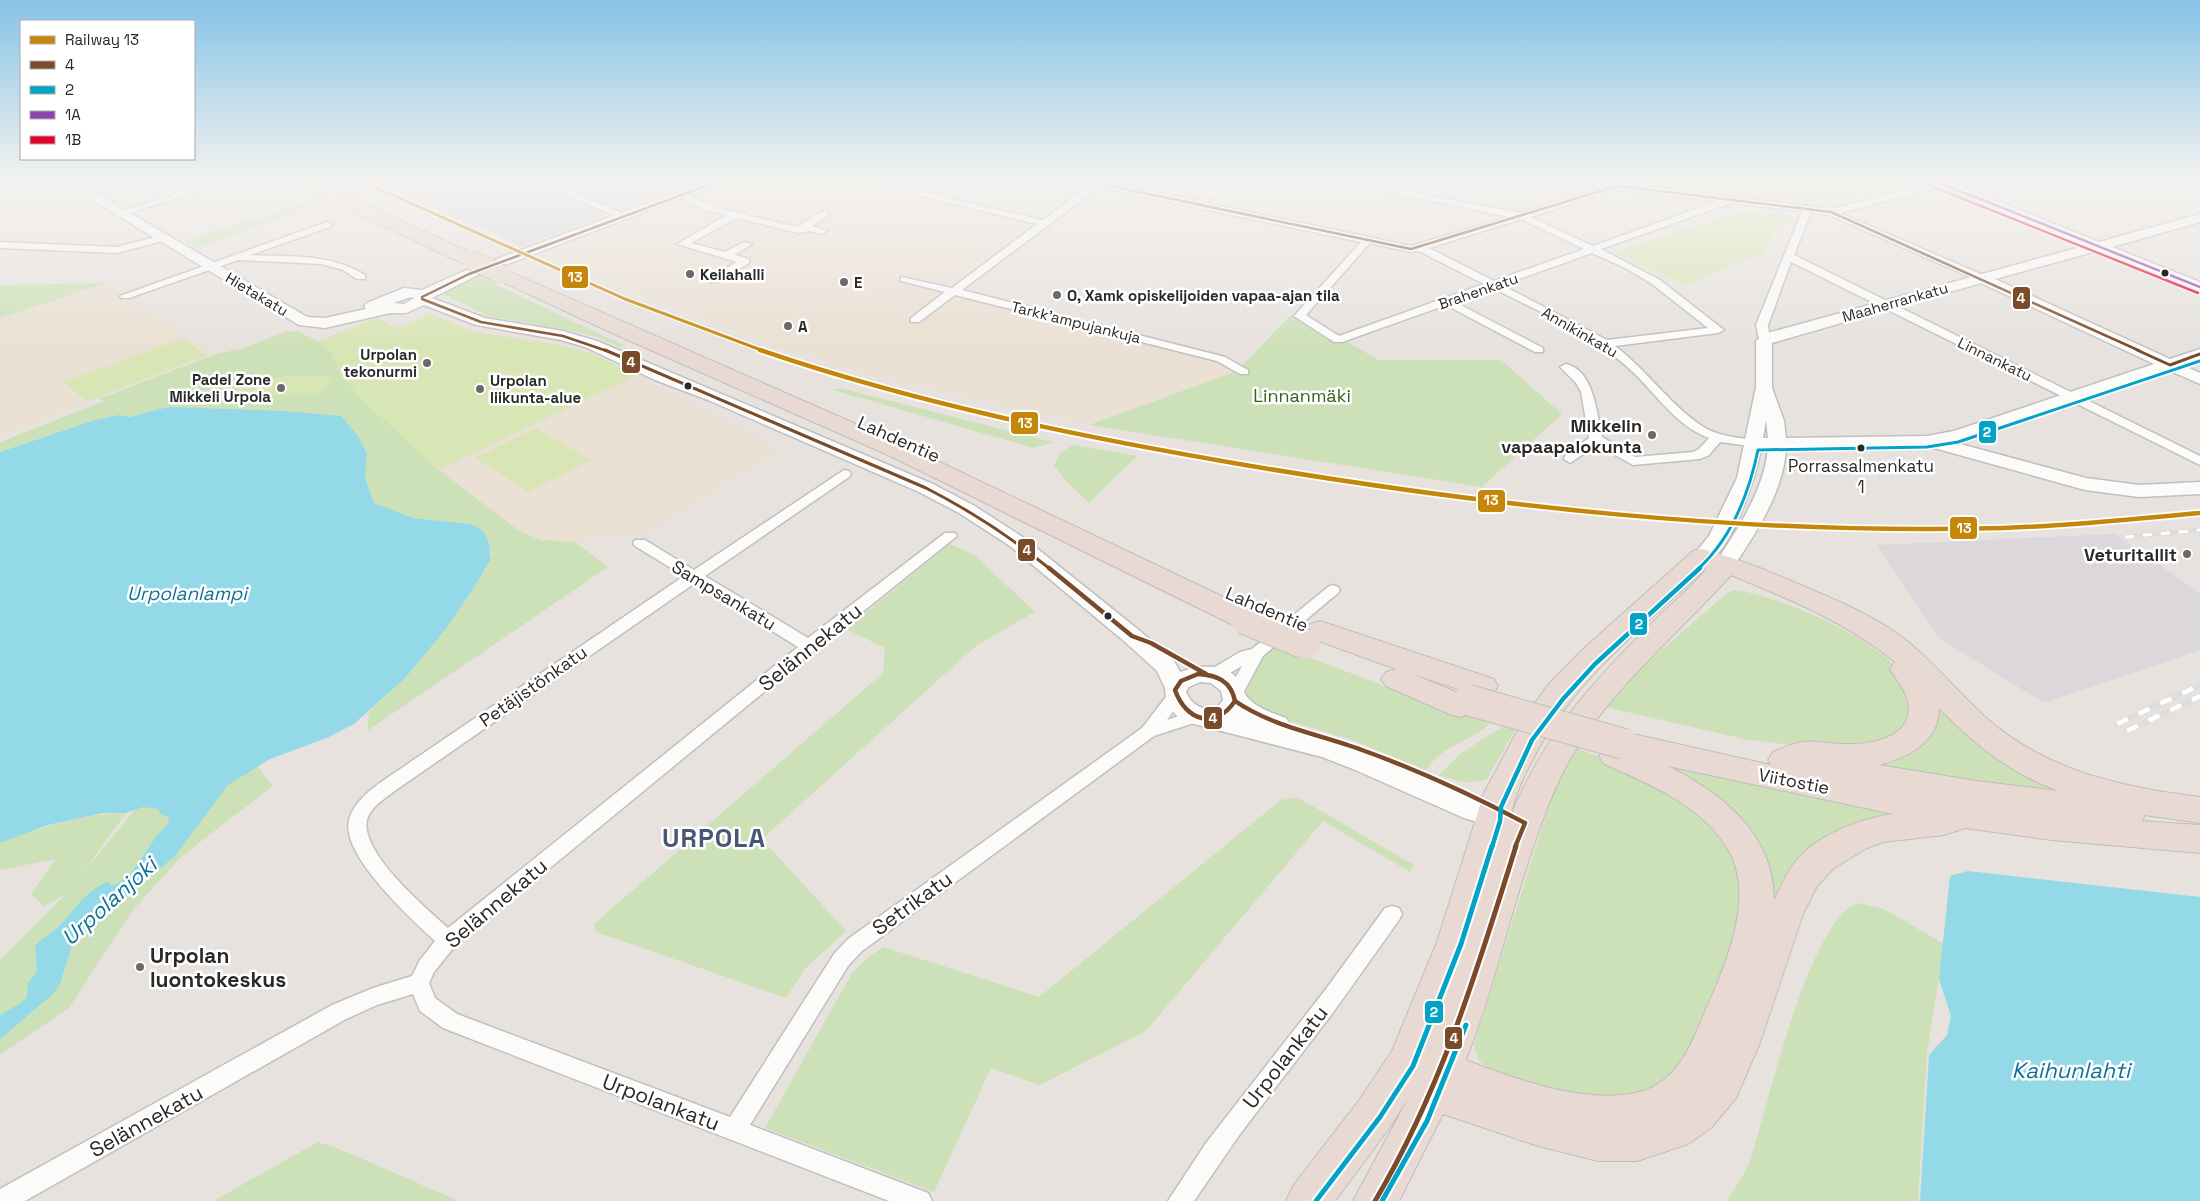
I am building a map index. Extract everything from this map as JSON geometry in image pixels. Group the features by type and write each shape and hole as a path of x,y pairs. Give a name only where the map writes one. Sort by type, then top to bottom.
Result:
{"highway":[{"name":"Lahdentie","path":"418,236 475,263 507,272 619,329 896,450 1252,613 1312,638 1396,679 1470,697"},
{"name":"Lahdentie","path":"424,236 475,263"},
{"path":"1716,564 1861,634 1893,657 1906,670 1922,698 1925,714 1920,729 1901,745 1888,751 1847,756 1803,754 1784,760"},
{"path":"1716,564 1814,601 1863,625 1906,656 1971,722 2020,759 2083,786 2118,796 2159,805 2200,810"},
{"path":"1308,1201 1375,1113 1427,1074 1462,1016 1519,835 1505,816 1548,771 1578,723 1619,673 1716,564"},
{"name":"Lahdentie","path":"1312,638 1376,652 1470,697"},
{"path":"1427,1074 1465,1079 1530,1101 1582,1113 1623,1115 1657,1106 1682,1089 1706,1058 1748,951 1754,920 1756,879 1749,857 1736,834 1716,812 1691,794 1638,765 1626,743 1470,697"},
{"name":"Viitostie","path":"1626,743 1784,760 1976,794 2108,811 2200,820"},
{"name":"Viitostie","path":"1626,743 1766,776 1965,815 2052,827 2200,839"},
{"path":"1427,1074 1535,1125 1598,1140 1637,1140 1672,1128 1696,1114 1722,1084 1739,1045 1786,912 1805,876 1822,858 1852,839 1881,829 1912,824 1944,822 1965,815"},
{"path":"1376,1201 1421,1119 1427,1074"}],"street":[{"name":"Hietakatu","path":"160,236 304,322 325,323 406,300 475,263"},
{"path":"125,296 296,236"},
{"path":"422,298 475,263 560,236"},
{"path":"697,236 682,244 745,261 714,280"},
{"path":"915,320 1027,236"},
{"path":"1350,236 1411,249 1458,236"},
{"path":"1566,236 1656,282 1718,330 1605,344"},
{"name":"Brahenkatu","path":"1368,240 1299,316 1338,340 1630,236"},
{"path":"1716,564 1718,538 1746,478 1764,387 1762,325 1768,303 1797,236"},
{"path":"1886,236 2200,379"},
{"path":"2073,236 2200,287"},
{"name":"Maaherrankatu","path":"1764,341 1770,337 2138,236"},
{"path":"0,245 117,250 163,238"},
{"path":"726,256 747,244"},
{"name":"Annikinkatu","path":"1420,248 1496,285 1605,344 1630,362 1684,418 1699,430 1717,438 1753,444"},
{"path":"236,257 323,261 347,268 361,277"},
{"name":"Linnankatu","path":"1789,257 2200,461"},
{"name":"Tarkk'ampujankuja","path":"905,278 1221,359 1244,372"},
{"path":"406,300 416,293 422,298 481,322 563,336 592,344 661,376 714,396 926,488 966,508 1010,537 1132,636 1166,668 1179,706 1199,717 1326,749 1412,777"},
{"path":"406,300 446,308"},
{"path":"1448,302 1539,350"},
{"path":"1753,444 1927,441 1962,434 2200,354"},
{"path":"1566,367 1581,381 1588,392 1596,439 1633,461 1695,456 1704,452 1717,438"},
{"path":"1716,564 1735,552 1764,502 1776,460 1777,430 1764,387"},
{"path":"1570,459 1596,439"},
{"path":"1927,441 2084,484 2139,491 2200,488"},
{"name":"Petäjistönkatu","path":"448,940 374,865 360,842 357,832 358,821 364,809 374,798 395,782 844,474"},
{"name":"Selännekatu","path":"2,1201 339,1012 373,997 419,983 427,966 448,940 809,646 950,536"},
{"name":"Sampsankatu","path":"640,543 809,646"},
{"path":"1199,717 1223,714 1233,706 1235,697 1257,653 1333,590"},
{"path":"1132,636 1146,640 1167,654 1228,682 1235,697 1260,719 1333,739 1412,777 1505,816"},
{"path":"1175,692 1190,676 1210,675 1246,656 1257,653"},
{"name":"Setrikatu","path":"1148,732 1175,692"},
{"name":"Setrikatu","path":"734,1130 841,960 856,945 1148,732 1199,717"},
{"name":"Urpolankatu","path":"1180,1201 1208,1158 1253,1097 1325,1007 1392,914"},
{"name":"Urpolankatu","path":"419,983 427,1004 450,1021 920,1201"}],"shaded area":[{"path":"500,236 549,236 522,246"},
{"path":"597,236 1012,236 940,289 1224,363 1237,371 1089,425 856,371 745,335 633,292 548,256"},
{"path":"106,283 216,354 0,435 0,318"},
{"path":"637,375 782,448 641,537 627,532 575,542 541,540 519,531 438,470"},
{"path":"2115,534 2200,593 2200,650 2044,703 1939,638 1877,545"}],"green space":[{"path":"200,236 230,236 197,248 184,241"},
{"path":"1665,236 1772,236 1764,252 1684,285 1615,253"},
{"path":"480,277 623,345 620,347 597,337 573,331 488,316 445,295 444,292 447,289"},
{"path":"106,283 0,318 0,285"},
{"name":"Urpolan liikunta-alue","path":"431,314 471,331 560,345 588,352 637,375 438,470 364,401 342,377 331,352 318,341 377,318 396,328"},
{"name":"Linnanmäki","path":"1291,315 1338,344 1347,342 1379,360 1501,360 1562,414 1482,487 1089,425 1237,371"},
{"path":"288,331 299,332 318,341 331,352 336,364 364,401 438,469 519,531 541,540 575,542 608,567 367,731 369,712 415,666 443,633 490,561 491,548 489,544 483,535 471,524 413,518 374,503 365,478 367,454 168,407 130,417 119,415 95,420 0,452 0,442 105,401 99,399 216,354 240,349"},
{"path":"182,339 207,355 87,401 63,382"},
{"name":"Padel Zone Mikkeli Urpola","path":"284,376 335,377 316,396 232,394 245,382 267,383"},
{"path":"840,388 1053,442 1034,448 833,390"},
{"path":"536,428 591,460 529,492 475,458"},
{"path":"1073,445 1137,456 1089,503 1062,477 1054,465 1060,453"},
{"path":"950,544 974,555 1035,612 977,645 762,839 846,931 805,969 786,998 596,932 594,924 883,673 885,648 846,629"},
{"path":"1734,590 1752,593 1800,609 1850,633 1872,647 1890,661 1901,675 1907,691 1912,720 1886,743 1814,748 1744,739 1605,707 1642,667 1727,593"},
{"path":"1277,645 1403,693 1492,721 1476,734 1450,748 1426,770 1350,739 1268,715 1248,699 1248,683 1255,668"},
{"path":"1928,699 2099,799 1860,765 1879,759"},
{"path":"1505,725 1516,728 1487,779 1475,782 1463,781 1439,775 1460,754"},
{"path":"1573,747 1622,765 1697,804 1741,866 1736,943 1688,1054 1671,1073 1654,1085 1636,1093 1617,1096 1576,1093 1497,1072 1479,1061 1474,1044 1555,786"},
{"path":"1651,760 1757,785 1904,812 1870,823 1768,932 1764,869"},
{"path":"255,763 273,786 182,856 133,910 69,1008 0,1055 0,960 66,894 44,906 31,894 56,859 0,870 0,843 46,827 78,819 126,813 80,877 144,798"},
{"path":"1297,797 1414,865 1410,872 1323,821 1146,1031 1040,1085 991,1068 934,1192 765,1128 852,973 868,957 884,947 1039,997 1281,800"},
{"path":"1858,903 1884,909 1944,944 1927,1054 1918,1201 1727,1201 1749,1164 1779,1059 1807,978 1823,943 1840,917"},
{"path":"318,1142 337,1148 459,1201 213,1201"}],"water":[{"name":"Urpolanlampi","path":"168,407 285,411 341,416 358,436 367,454 365,478 374,503 413,518 471,524 484,532 489,543 491,559 445,630 405,678 354,724 329,737 270,759 228,785 175,856 77,936 72,945 60,984 53,994 0,1039 0,1015 21,1003 27,997 28,983 37,971 35,946 59,926 91,892 107,882 113,886 128,877 158,834 168,824 169,817 161,814 158,809 143,807 126,813 103,813 48,825 0,843 0,452 95,420 119,415 130,417"},
{"name":"Kaihunlahti","path":"1968,871 2200,897 2200,1201 1920,1201 1929,1055 1947,1035 1951,1016 1939,979 1950,876"}],"railway":[{"path":"2125,537 2200,530"},
{"path":"2117,724 2200,685"},
{"path":"2127,731 2200,696"}],"rail line":[{"name":"13","path":"483,236 625,299 679,320 789,360 848,378 908,395 1028,424 1149,448 1271,469 1452,496 1544,507 1726,523 1909,529 2001,528 2076,524 2200,513"}],"transit line":[{"name":"4","path":"422,297 469,274 571,236"},
{"name":"4","path":"1349,236 1411,249 1453,236"},
{"name":"4","path":"1884,236 2170,365 2200,354"},
{"name":"1B","path":"2056,236 2198,293"},
{"name":"1A","path":"2073,236 2200,287"},
{"name":"4","path":"422,299 481,322 563,336 591,344 661,376 714,396 926,488 966,509 1017,542 1132,636 1151,643 1206,674"},
{"name":"2","path":"1316,1201 1380,1117 1413,1066 1461,944 1500,821 1501,807 1532,740 1563,699 1595,664 1706,562 1723,542 1752,480 1758,450 1927,447 1958,442 2200,361"},
{"name":"4","path":"1198,674 1218,677 1231,688 1235,701 1225,714 1217,718 1201,718 1187,710 1177,697 1175,690 1181,681 1198,674"},
{"name":"4","path":"1235,701 1272,722 1340,742 1388,759 1457,789 1525,823 1519,835 1460,1022 1448,1053 1415,1128 1375,1201"},
{"name":"2","path":"1382,1201 1427,1121 1466,1025"}],"place":[{"name":"Keilahalli","path":"690,274"},
{"name":"E","path":"844,282"},
{"name":"O, Xamk opiskelijoiden vapaa-ajan tila","path":"1057,295"},
{"name":"A","path":"788,326"},
{"name":"Urpolan tekonurmi","path":"427,363"},
{"name":"Padel Zone Mikkeli Urpola","path":"281,388"},
{"name":"Urpolan liikunta-alue","path":"480,389"},
{"name":"Mikkelin vapaapalokunta","path":"1652,435"},
{"name":"Porrassalmenkatu 1","path":"1861,448"},
{"name":"Veturitallit","path":"2187,554"},
{"name":"Urpolan luontokeskus","path":"140,967"}],"district":[{"name":"URPOLA","path":"714,838"}],"water label":[{"name":"Urpolanjoki","path":"109,901"}]}
